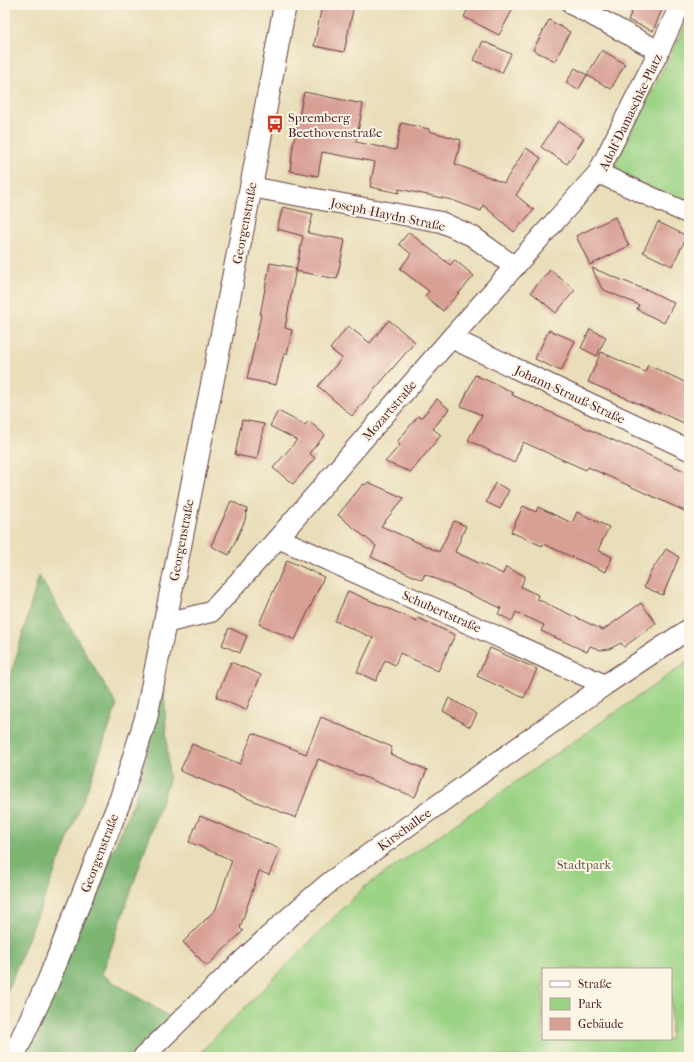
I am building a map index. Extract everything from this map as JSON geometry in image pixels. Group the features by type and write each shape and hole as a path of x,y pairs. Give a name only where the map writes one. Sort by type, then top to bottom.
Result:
{"main road":[{"name":"Georgenstraße","path":"13,1057 48,982 121,798 146,718 251,187 285,5"}],"street":[{"path":"573,5 659,51"},
{"name":"Adolf-Damaschke-Platz","path":"680,5 598,174 689,214"},
{"name":"Mozartstraße","path":"165,623 211,612 278,538 451,338 598,174"},
{"name":"Joseph-Haydn-Straße","path":"251,187 441,222 472,236 515,267"},
{"name":"Johann-Strauß-Straße","path":"451,338 689,450"},
{"name":"Schubertstraße","path":"278,538 605,685"},
{"name":"Kirschallee","path":"143,1057 270,934 330,882 605,685 689,629"}],"green space":[{"path":"689,18 689,206 612,170"},
{"path":"39,576 117,705 85,796 5,997 5,696"},
{"name":"Stadtpark","path":"689,661 689,1057 196,1057 362,889"},
{"path":"164,690 169,780 102,975 170,1017 128,1057 25,1057 135,799"}],"building":[{"path":"322,5 354,5 344,52 314,46"},
{"path":"470,5 515,5 499,35 464,17"},
{"path":"635,5 664,5 653,31 628,20"},
{"path":"549,20 570,32 555,61 533,50"},
{"path":"483,41 511,54 502,73 474,60"},
{"path":"602,50 625,64 611,89 587,75"},
{"path":"575,68 587,75 578,90 566,83"},
{"path":"304,92 363,104 356,142 396,150 401,123 429,129 429,131 461,140 455,164 504,183 526,148 541,158 516,195 534,210 514,232 483,205 481,211 452,200 399,189 399,193 370,187 375,162 322,152 318,176 290,171 293,145"},
{"path":"558,121 584,138 567,164 541,147"},
{"path":"283,207 313,214 308,233 345,240 337,279 296,271 303,236 277,229"},
{"path":"615,217 629,246 590,265 576,236"},
{"path":"658,222 687,236 672,266 643,252"},
{"path":"409,232 450,265 455,260 474,276 443,311 425,296 429,291 400,269 411,254 399,244"},
{"path":"270,263 296,268 285,328 292,330 287,354 284,353 276,385 247,379 261,315"},
{"path":"592,268 646,289 674,303 664,323 637,309 639,305 602,289"},
{"path":"550,270 575,290 556,313 531,292"},
{"path":"389,320 415,342 352,416 318,386 342,358 330,349 348,326 370,343"},
{"path":"590,329 606,337 597,356 581,348"},
{"path":"549,330 575,341 561,371 535,359"},
{"path":"601,352 645,372 648,365 689,384 689,425 588,382"},
{"path":"475,375 513,392 512,395 689,473 689,513 588,467 586,470 523,442 514,463 468,440 482,415 461,406"},
{"path":"437,399 449,409 433,429 441,435 411,472 385,462 400,445 397,442 418,416 421,418"},
{"path":"278,411 305,425 309,421 325,435 309,453 315,458 293,484 273,468 297,440 270,426"},
{"path":"242,420 264,424 257,459 235,455"},
{"path":"368,482 404,498 381,526 439,552 454,521 466,526 455,552 503,574 506,567 525,576 521,587 538,595 537,599 603,630 641,603 656,623 624,647 621,643 609,649 601,650 590,646 587,652 541,631 544,625 516,612 512,621 498,614 501,608 425,574 422,580 371,557 376,546 338,515 363,484 365,485"},
{"path":"495,483 509,490 500,509 486,502"},
{"path":"231,501 247,509 245,520 229,555 211,546"},
{"path":"523,506 536,512 538,507 572,523 577,512 609,527 598,550 612,557 606,572 543,544 542,546 511,532"},
{"path":"666,549 679,557 663,595 644,587 650,573"},
{"path":"287,560 324,577 295,640 259,624"},
{"path":"348,591 417,621 418,618 455,635 438,671 400,653 395,665 385,660 376,681 357,672 373,638 335,621"},
{"path":"229,628 247,636 240,653 222,645"},
{"path":"490,648 537,669 524,698 477,676"},
{"path":"231,662 261,675 246,710 216,697"},
{"path":"449,698 477,714 470,727 443,711"},
{"path":"321,717 392,747 390,754 427,770 415,797 318,759 296,818 180,771 192,744 240,764 253,733 306,754"},
{"path":"200,816 280,849 269,875 259,871 240,928 243,931 207,966 183,942 216,909 232,860 189,842"}],"place":[{"name":"Spremberg Beethovenstraße","path":"275,124"}]}
